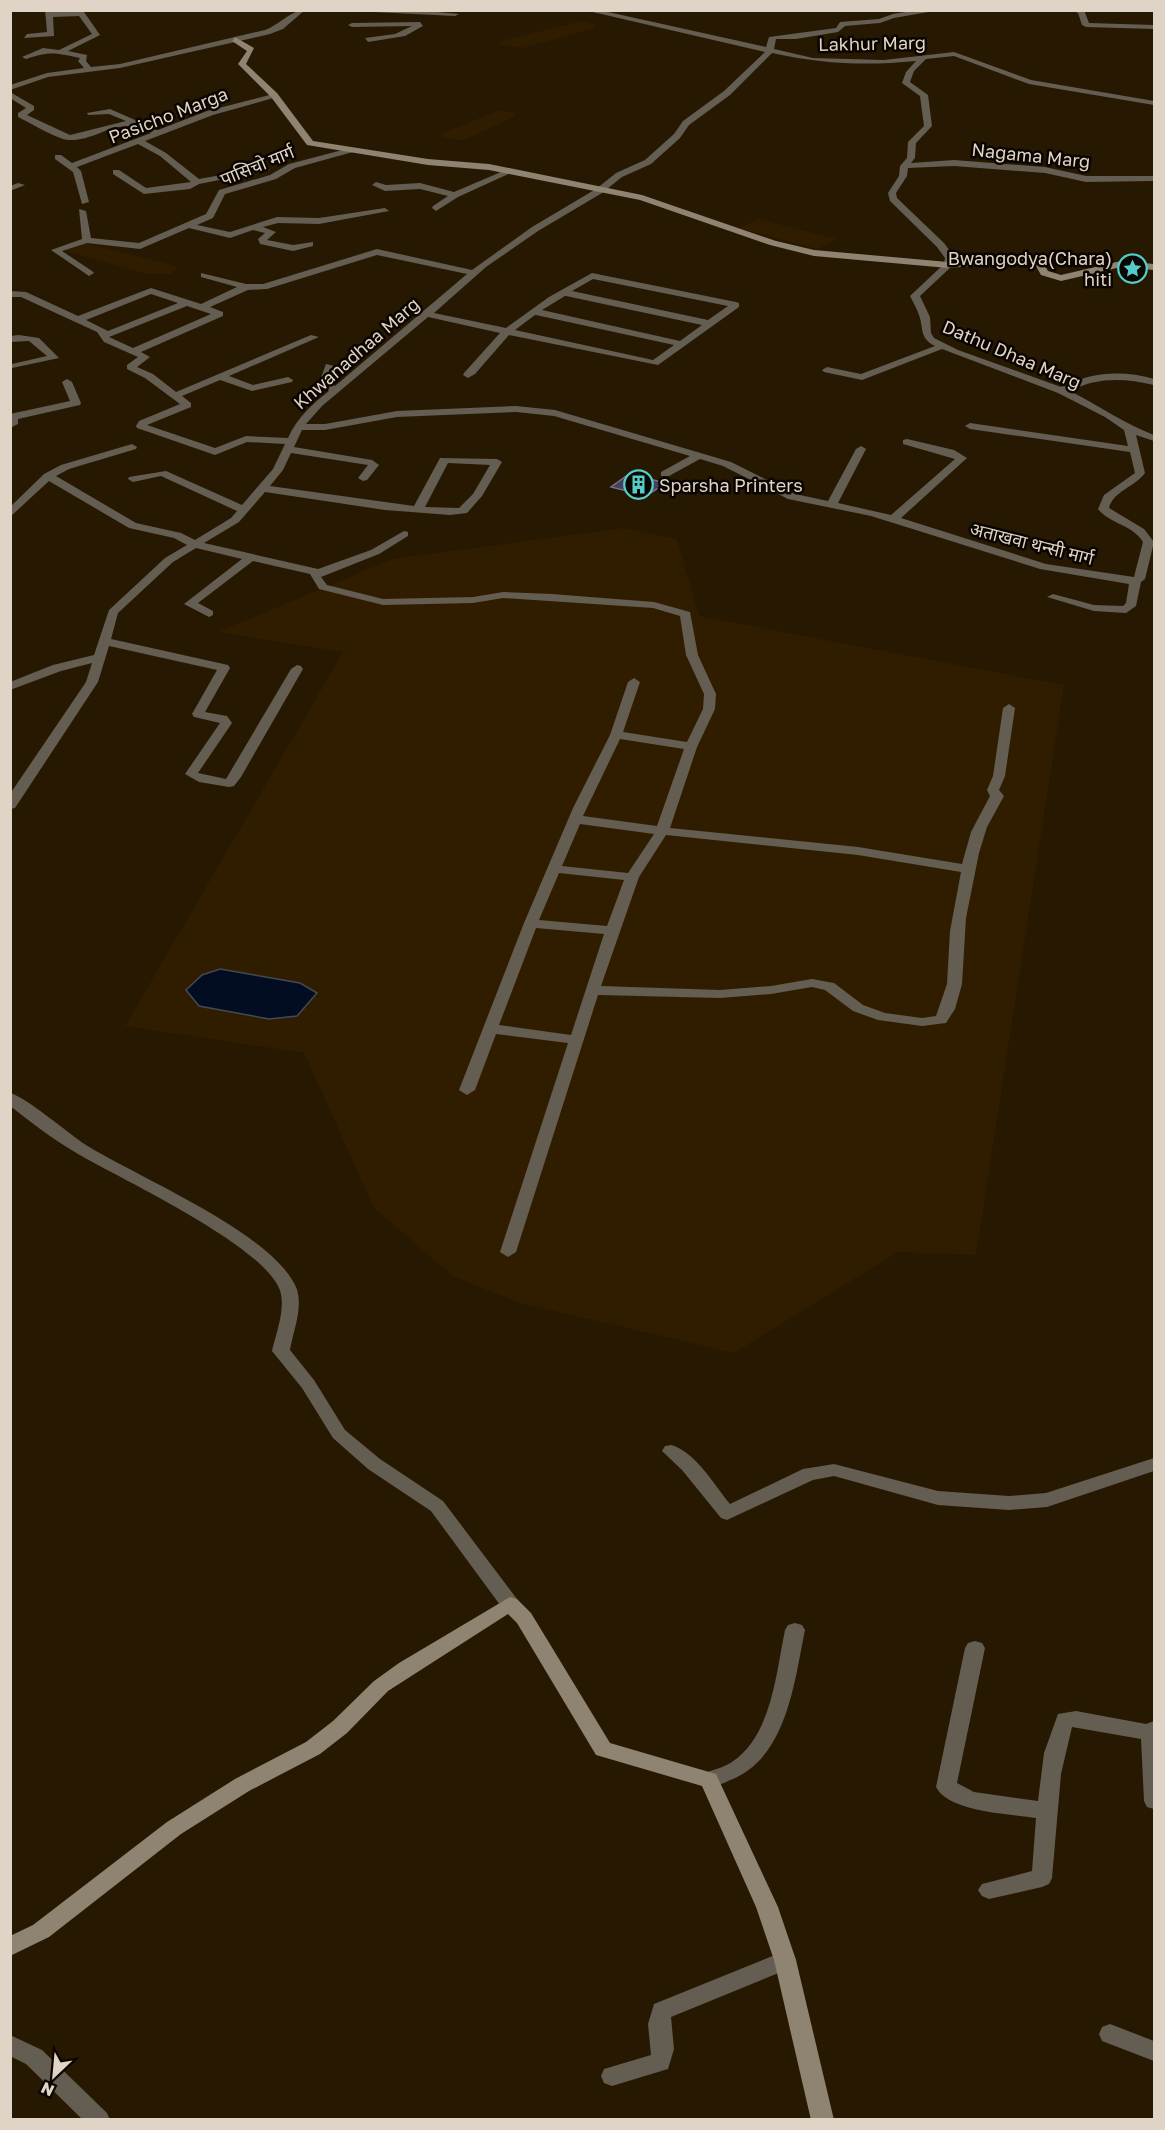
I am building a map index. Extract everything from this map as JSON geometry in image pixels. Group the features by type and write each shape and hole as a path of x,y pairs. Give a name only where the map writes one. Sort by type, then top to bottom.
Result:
{"street":[{"path":"10,88 47,75 120,66 280,27 302,10"},
{"path":"337,10 455,14"},
{"name":"Lakhur Marg","path":"586,10 769,52 838,62 923,60 954,54 965,56 978,64 1017,74 1029,82 1155,103"},
{"path":"769,52 773,37 830,33 838,30 843,24 880,21 892,16 937,10"},
{"path":"1033,10 1047,10"},
{"path":"1075,10 1081,11 1086,25 1155,27"},
{"path":"27,36 51,34 49,13 81,14 96,35 60,52"},
{"path":"368,40 400,36 411,32 420,24 424,13"},
{"path":"352,26 420,24"},
{"path":"235,39 251,50 242,64 274,95 310,143 511,171 599,191 642,198 773,243 814,253 948,265 1023,259 1040,264 1044,273 1057,278 1121,264 1155,267"},
{"path":"26,57 43,50 60,52 84,57 82,61 89,70"},
{"name":"Khwanadhaa Marg","path":"10,805 92,682 113,612 169,560 227,525 244,510 278,470 298,427 318,405 474,273 535,229 599,191 619,175 648,162 676,136 686,123 727,93 769,52"},
{"path":"923,60 916,63 908,74 906,83 924,95 928,126 912,142 911,158 904,166 903,176 892,193 893,199 947,252 950,258 948,265"},
{"path":"10,94 31,108 21,115 69,138 134,122"},
{"name":"Pasicho Marga","path":"73,166 210,113 274,95"},
{"path":"92,113 110,111 145,125 158,134"},
{"path":"140,142 162,151 179,170 197,182"},
{"name":"पासिचो मार्ग","path":"89,273 55,250 87,240 140,246 210,216 222,192 273,177 292,166 350,150"},
{"path":"58,157 73,166 85,202"},
{"name":"Nagama Marg","path":"904,166 954,163 969,166 1035,169 1086,179 1155,179"},
{"path":"116,172 144,191 190,186 197,182 266,170"},
{"path":"436,208 454,195 511,171"},
{"path":"10,189 21,185"},
{"path":"376,185 385,188 420,186 454,195"},
{"path":"191,226 230,235 277,220 320,221 385,211"},
{"path":"82,212 87,240"},
{"path":"254,228 272,232 262,239 263,242 294,248 310,244"},
{"path":"204,275 246,287 264,287 377,252 474,273"},
{"name":"Dathu Dhaa Marg","path":"948,265 915,296 925,317 926,333 931,340 1062,391 1109,415 1129,429 1155,438"},
{"path":"426,314 507,333 654,363 736,305 595,275 507,333 489,348 484,359 468,375"},
{"path":"202,307 246,287"},
{"path":"76,320 151,291 189,302 220,316 134,351"},
{"path":"567,293 712,324"},
{"path":"10,294 23,294 106,335 189,302"},
{"path":"536,312 682,344"},
{"path":"106,335 104,338 107,340 145,357 132,364 132,368 149,376 187,405 142,423 141,426 216,452 246,439 290,445 372,463 374,465 363,478"},
{"path":"10,339 30,336 36,338 54,358 15,366"},
{"path":"174,396 314,338"},
{"path":"826,370 862,377 942,346"},
{"path":"330,366 324,383 336,391"},
{"path":"1062,391 1098,376 1131,377 1155,382"},
{"path":"221,377 252,388 288,380"},
{"path":"11,419 76,403 67,382"},
{"name":"अताखवा थन्सी मार्ग","path":"298,427 326,427 397,414 537,410 581,420 746,471 792,497 832,503 1044,567 1076,574 1135,581"},
{"path":"970,426 1134,450"},
{"path":"1053,597 1094,608 1126,610 1132,604 1135,581 1139,579 1151,551 1149,542 1146,535 1109,517 1103,509 1104,501 1112,493 1136,479 1140,473 1129,429"},
{"path":"892,520 962,458 950,452 907,442"},
{"path":"10,514 48,476 65,467 132,447"},
{"path":"832,503 861,449"},
{"path":"665,474 699,456"},
{"path":"261,488 339,502 418,509 458,512 468,508 497,462 444,460 418,509"},
{"path":"133,480 162,474 244,510"},
{"path":"48,476 133,526 177,536 196,545 319,573"},
{"path":"404,534 375,552 315,576 323,587 383,602 473,600 503,595 597,600 677,610 686,614 692,656 710,694 709,710 691,747 662,831 632,877 612,932 508,1252"},
{"path":"209,613 190,604 251,558"},
{"path":"103,641 224,668 198,714 223,719 226,723 191,774 198,778 224,783 229,783 236,774 297,669"},
{"path":"10,686 57,668 98,658"},
{"path":"467,1090 531,923 576,819 616,735 634,682"},
{"path":"593,990 720,994 771,990 812,983 829,986 858,1008 883,1017 922,1022 941,1020 950,1008 956,981 958,921 969,869 985,815 995,804 997,796 993,790 999,776 1010,708"},
{"path":"616,735 675,742 691,747"},
{"path":"576,819 662,831 858,851 969,869"},
{"path":"555,869 632,877"},
{"path":"531,923 612,932"},
{"path":"492,1029 577,1040"},
{"path":"10,1098 81,1149 197,1213 262,1255 288,1287 288,1306 281,1351 308,1384 339,1434 374,1464 437,1506 510,1604 524,1618 603,1749 710,1780 741,1768 761,1747 774,1716 795,1630"},
{"path":"671,1451 688,1466 727,1513 808,1474 834,1470 938,1498 1009,1503 1047,1500 1155,1464"},
{"path":"10,1947 41,1931 174,1828 242,1785 313,1748 340,1727 381,1686 405,1668 510,1604"},
{"path":"975,1648 946,1787 971,1800 1049,1811"},
{"path":"989,1890 1042,1878 1053,1764 1060,1730 1065,1720 1076,1719 1153,1731 1155,1801"},
{"path":"710,1780 767,1906 785,1960 823,2120"},
{"path":"612,2076 660,2062 664,2054 657,2020 662,2012 785,1960"},
{"path":"1110,2034 1155,2051"},
{"path":"10,2045 34,2057 99,2120"}],"shaded area":[{"path":"582,21 596,25 592,29 523,48 499,45 501,41"},
{"path":"500,110 516,113 514,117 467,139 442,137 443,133"},
{"path":"759,219 837,239 817,249 739,228"},
{"path":"80,242 177,268 171,274 147,274 63,250"},
{"path":"623,528 677,539 699,616 1064,685 976,1255 898,1252 734,1353 520,1303 454,1277 374,1208 304,1053 125,1026 343,652 218,632 392,559"}],"water":[{"path":"220,969 300,983 317,993 297,1016 269,1019 199,1006 186,990 202,975"}],"building":[{"name":"Sparsha Printers","path":"629,474 666,483 646,496 611,487"}],"place":[{"name":"Bwangodya(Chara) hiti","path":"1133,268"},
{"name":"Sparsha Printers","path":"638,485"}]}
